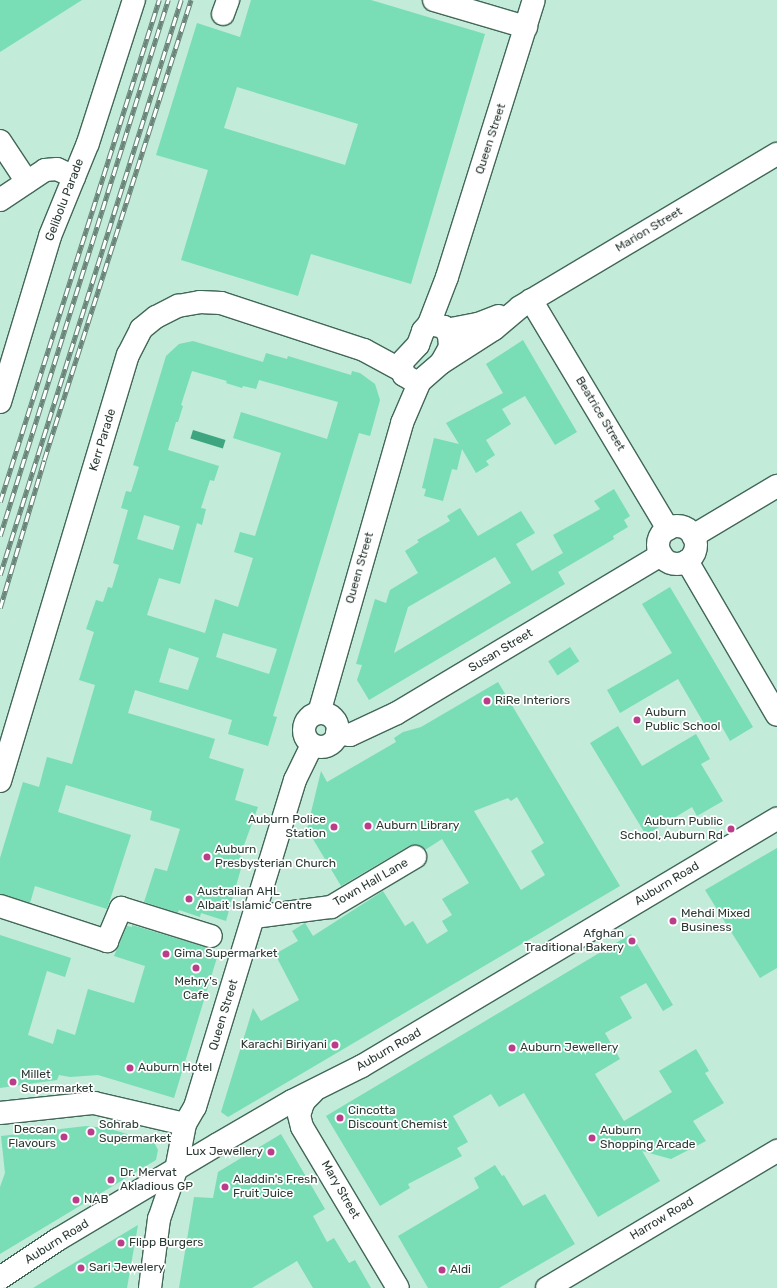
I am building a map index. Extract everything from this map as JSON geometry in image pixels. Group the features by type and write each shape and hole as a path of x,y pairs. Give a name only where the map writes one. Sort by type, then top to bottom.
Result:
{"street":[{"name":"Gelibolu Parade","path":"1,396 50,236 88,143 134,0"},
{"path":"434,0 526,27"},
{"name":"Queen Street","path":"319,713 402,423 409,370 422,331 440,327 447,277 534,0"},
{"path":"0,141 27,182"},
{"name":"Marion Street","path":"441,362 494,329 526,304 777,154"},
{"path":"0,200 51,168 74,176"},
{"name":"Kerr Parade","path":"0,781 128,355 141,329 156,317 178,306 200,302 221,303 364,350 409,370"},
{"name":"Marion Street","path":"440,327 478,324 526,304"},
{"name":"Beatrice Street","path":"526,304 668,529"},
{"path":"409,370 441,362 450,346 440,327"},
{"path":"693,536 777,486"},
{"path":"685,528 693,536 696,547 692,558 687,562 670,563 661,555 660,538 668,529 685,528"},
{"name":"Susan Street","path":"337,733 350,734 397,713 661,555"},
{"path":"687,562 777,714"},
{"path":"319,713 333,719 337,733 328,746 312,745 305,736 304,729 308,718 319,713"},
{"name":"Queen Street","path":"150,1288 159,1219 176,1170 185,1124 195,1107 295,780 312,745"},
{"name":"Auburn Road","path":"0,1278 135,1194 292,1101 313,1092 777,819"},
{"name":"Town Hall Lane","path":"254,918 331,907 416,857"},
{"path":"0,906 107,940 121,908 211,936"},
{"name":"Mary Street","path":"313,1092 304,1101 301,1109 299,1116 302,1127 398,1288"},
{"path":"0,1113 94,1102 185,1124"},
{"name":"Harrow Road","path":"547,1288 777,1151"},
{"path":"135,1194 151,1200 159,1219"}],"shaded area":[{"path":"193,430 226,440 223,449 190,439"}],"building":[{"path":"0,0 82,0 0,52"},
{"path":"251,0 371,0 485,34 411,284 311,254 298,296 181,260 208,170 156,155 197,23 240,37","holes":["237,87 358,124 345,165 224,128"]},
{"path":"523,340 577,432 555,445 525,396 502,409 511,424 486,440 495,455 486,461 489,465 476,473 462,449 457,470 452,469 443,501 424,496 426,489 422,488 434,438 459,444 446,423 503,393 486,364"},
{"path":"193,341 263,362 266,353 287,359 288,356 351,375 352,371 360,373 375,384 380,400 370,436 359,433 273,716 277,717 268,746 228,734 232,720 135,690 128,713 215,739 209,758 244,769 235,800 258,807 240,856 244,858 226,921 201,913 200,917 179,910 178,913 144,902 155,868 167,871 180,829 150,820 152,811 66,785 58,812 131,835 107,909 35,886 30,903 0,894 0,858 23,782 39,787 47,757 72,764 95,685 79,680 94,632 86,629 96,600 103,602 108,587 112,588 119,565 113,563 128,510 121,508 126,491 131,492 139,467 133,465 166,356 179,344","holes":["192,371 227,381 226,383 242,388 243,386 256,389 259,380 338,402 327,439 241,412 233,438 281,453 255,536 240,532 234,552 253,558 238,607 215,599 205,633 147,615 159,578 180,584 197,523 202,525 206,509 201,508 210,480 214,481 219,466 168,450 176,422 178,422 183,406 181,405","144,515 180,526 173,550 137,539","223,633 277,649 269,674 216,657","169,648 199,658 188,690 159,682"]},
{"path":"614,489 630,516 624,520 628,527 613,536 614,539 558,572 565,584 369,700 357,680 362,665 356,664 375,599 386,603 390,590 418,573 405,551 419,542 417,540 450,521 447,516 460,508 478,536 521,511 535,533 516,544 532,571 563,553 553,535 600,509 594,501","holes":["495,557 511,583 394,653 408,607"]},
{"path":"670,587 753,727 730,741 721,725 709,732 678,679 620,713 607,690 672,653 642,604"},
{"path":"570,647 579,661 557,675 548,661"},
{"path":"498,682 620,886 228,1117 221,1112 253,1008 261,1021 299,1000 275,954 298,941 292,931 305,923 313,936 383,891 405,926 413,921 427,944 448,931 442,921 452,915 442,899 469,883 442,839 425,850 415,845 409,846 341,886 307,829 321,771 327,782 396,742 394,738 403,732 421,727","holes":["517,797 544,843 531,851 545,875 521,890 474,811 508,798 511,801"]},
{"path":"618,726 642,766 696,734 710,759 701,764 723,801 697,816 692,807 646,835 590,743"},
{"path":"777,848 777,968 760,978 705,890"},
{"path":"132,925 219,951 174,1098 98,1075 70,1077 59,1075 57,1080 0,1088 0,935 71,958 65,977 47,971 28,1035 53,1044 57,1029 75,1035 88,989 134,1003 145,966 114,956 127,926 132,927"},
{"path":"631,934 673,1005 663,1011 646,983 620,997 632,1018 605,1033 620,1059 595,1074 624,1121 672,1092 659,1071 696,1049 709,1071 705,1073 724,1103 693,1121 706,1141 671,1159 642,1151 660,1181 598,1217 524,1093 499,1107 491,1094 453,1116 468,1142 457,1148 462,1156 408,1184 410,1188 380,1206 326,1116"},
{"path":"86,1126 107,1128 154,1142 158,1150 156,1160 0,1254 0,1187 5,1173 1,1136"},
{"path":"281,1134 325,1209 313,1216 327,1242 334,1238 349,1263 355,1260 371,1288 313,1288 297,1261 252,1288 179,1288 194,1197 213,1198 218,1172"},
{"path":"495,1165 502,1176 504,1175 523,1206 545,1194 575,1244 499,1288 428,1288 398,1236 479,1188 474,1178"},
{"path":"138,1225 127,1288 33,1288 59,1272"}],"railway":[{"path":"0,502 159,0"},
{"path":"0,536 168,0"},
{"path":"0,575 181,0"},
{"path":"0,608 44,460 191,0"}],"place":[{"name":"RiRe Interiors","path":"487,701"},
{"name":"Auburn Public School","path":"637,720"},
{"name":"Auburn Library","path":"368,826"},
{"name":"Auburn Police Station","path":"334,827"},
{"name":"Auburn Public School, Auburn Rd","path":"731,829"},
{"name":"Auburn Presbysterian Church","path":"207,857"},
{"name":"Australian AHL Albait Islamic Centre","path":"189,899"},
{"name":"Mehdi Mixed Business","path":"673,921"},
{"name":"Afghan Traditional Bakery","path":"632,941"},
{"name":"Gima Supermarket","path":"166,954"},
{"name":"Mehry's Cafe","path":"196,968"},
{"name":"Karachi Biriyani","path":"335,1045"},
{"name":"Auburn Jewellery","path":"512,1048"},
{"name":"Auburn Hotel","path":"130,1068"},
{"name":"Millet Supermarket","path":"13,1082"},
{"name":"Cincotta Discount Chemist","path":"340,1118"},
{"name":"Sohrab Supermarket","path":"91,1132"},
{"name":"Deccan Flavours","path":"64,1137"},
{"name":"Auburn Shopping Arcade","path":"592,1138"},
{"name":"Lux Jewellery","path":"271,1152"},
{"name":"Dr. Mervat Akladious GP","path":"111,1180"},
{"name":"Aladdin's Fresh Fruit Juice","path":"225,1187"},
{"name":"NAB","path":"76,1200"},
{"name":"Flipp Burgers","path":"121,1243"},
{"name":"Sari Jewelery","path":"81,1268"},
{"name":"Aldi","path":"442,1270"}]}
